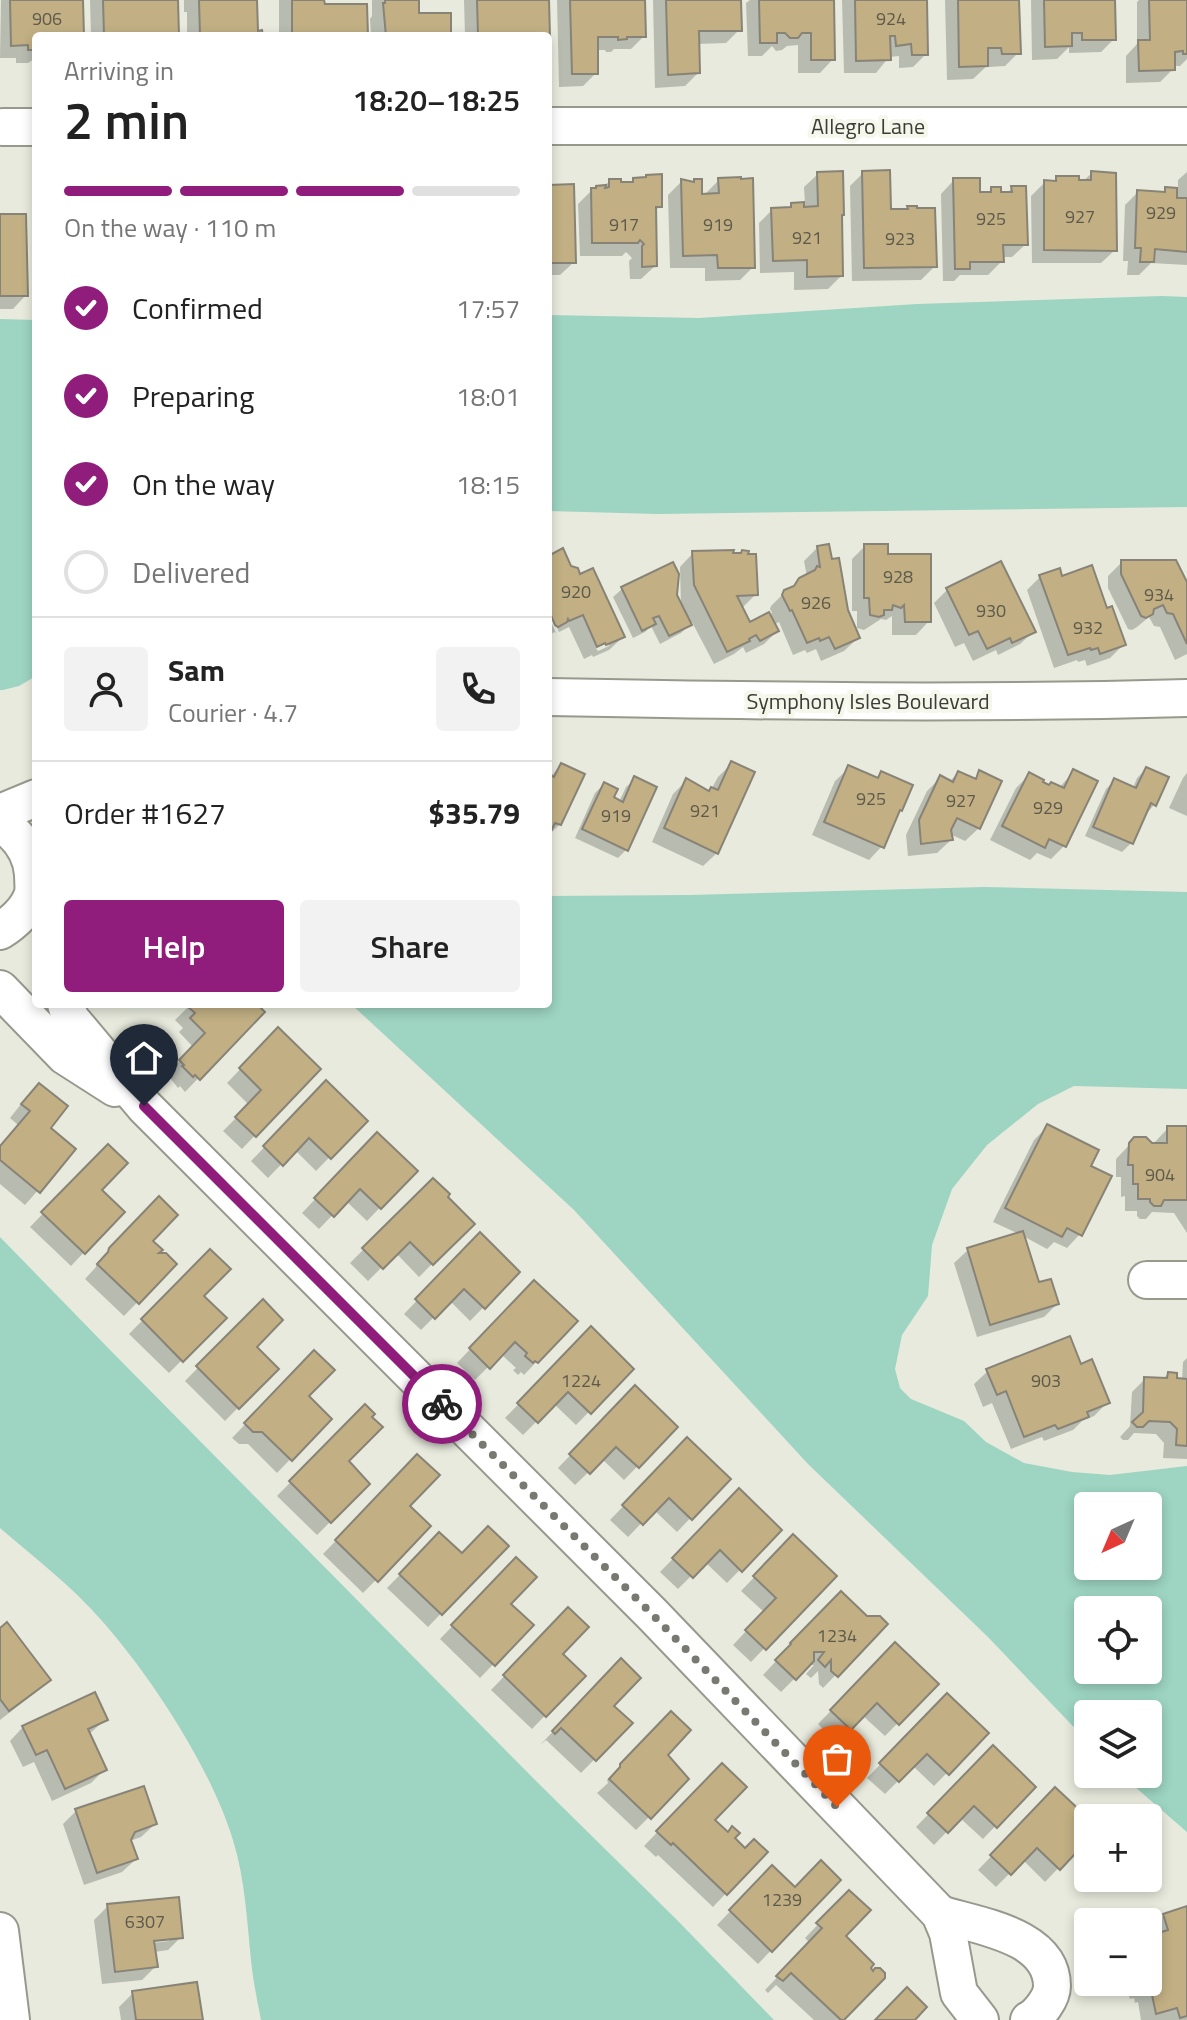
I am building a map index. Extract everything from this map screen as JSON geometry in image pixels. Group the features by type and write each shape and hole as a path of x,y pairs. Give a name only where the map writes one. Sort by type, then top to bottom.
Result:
{"street":[{"name":"Allegro Lane","path":"552,126 1187,126"},
{"name":"Symphony Isles Boulevard","path":"552,697 798,701 1187,698"},
{"path":"0,813 32,800"},
{"path":"0,823 16,834 26,848 32,871"},
{"path":"0,931 18,918 32,884"},
{"path":"0,989 65,1056 144,1106"},
{"path":"67,1008 70,1018 144,1106 652,1614 940,1914 948,1933 959,1993 980,2020"},
{"path":"1147,1280 1187,1280"},
{"path":"940,1914 1019,1939 1039,1952 1051,1972 1053,1989 1047,2001 1029,2020"},
{"path":"0,1931 11,2020"}],"water":[{"path":"1187,297 1187,507 658,514 552,511 552,315 699,318 917,304"},
{"path":"0,319 32,320 32,678 19,686 0,690"},
{"path":"985,887 1187,892 1187,1089 1074,1086 1038,1104 987,1145 952,1189 932,1245 928,1296 902,1335 895,1369 900,1388 911,1399 964,1421 986,1442 1024,1463 1110,1475 1187,1466 1187,1832 1162,1810 1162,1804 1155,1804 1136,1788 1162,1788 1162,1700 1074,1700 1074,1727 988,1637 808,1464 574,1210 355,1008 552,1008 552,896"},
{"path":"0,1237 774,2020 261,2020 237,1855 223,1812 195,1754 122,1644 66,1585 0,1528"}],"building":[{"path":"10,0 83,0 84,32 32,32 32,50 28,50 28,45 11,46"},
{"path":"103,0 178,0 179,32 104,32"},
{"path":"199,0 257,0 258,31 262,32 200,32"},
{"path":"292,0 367,4 368,32 292,32"},
{"path":"385,0 419,0 419,13 451,13 451,32 386,32"},
{"path":"477,0 549,0 550,32 478,32"},
{"path":"570,0 645,0 646,37 618,40 618,37 598,37 598,74 572,74"},
{"path":"666,0 741,0 742,31 699,31 700,73 668,75"},
{"path":"759,0 834,0 835,60 811,60 811,33 790,38 785,33 777,33 777,43 760,43"},
{"path":"855,0 927,0 928,55 912,55 911,44 896,46 895,36 890,36 891,60 856,61"},
{"path":"958,0 1019,0 1021,54 1002,54 1001,48 988,48 988,66 959,67"},
{"path":"1044,0 1115,0 1116,40 1082,40 1082,33 1072,33 1072,46 1045,47"},
{"path":"1149,0 1187,0 1187,54 1175,52 1175,70 1139,71 1138,40 1150,40"},
{"path":"890,170 891,209 908,209 907,206 935,208 937,267 864,268 862,171"},
{"path":"843,171 843,276 807,277 807,260 773,261 771,208 791,207 791,203 804,202 804,207 818,206 817,172"},
{"path":"1091,171 1116,173 1117,251 1044,250 1044,180 1056,181 1056,176 1079,176 1079,180 1091,180"},
{"path":"662,174 662,207 656,207 657,266 642,267 644,244 640,240 638,243 592,243 591,188 609,187 609,179 633,182 633,178"},
{"path":"718,178 753,178 755,268 718,268 717,255 683,256 681,179 694,182 694,179 702,179 702,194 719,193"},
{"path":"953,178 980,178 980,192 991,192 991,187 1001,187 1001,192 1012,192 1011,186 1026,186 1028,245 1003,245 1004,262 970,262 970,269 955,269"},
{"path":"574,184 576,263 552,263 552,185"},
{"path":"1165,187 1177,188 1177,198 1187,198 1187,252 1155,249 1154,262 1140,262 1141,248 1135,248 1137,190 1165,192"},
{"path":"0,214 26,214 28,296 0,296"},
{"path":"829,544 832,559 839,558 848,610 860,638 835,649 829,637 807,643 782,595 799,578 820,567 817,546"},
{"path":"864,544 888,544 888,554 931,554 931,622 905,622 904,605 901,608 893,605 892,610 884,610 884,615 879,617 870,615 869,598 864,598"},
{"path":"563,548 571,566 578,568 580,574 593,568 625,637 597,647 583,615 568,619 558,627 555,625 552,618 552,554"},
{"path":"734,550 733,553 741,553 742,550 756,554 758,595 737,596 750,622 769,612 779,631 760,641 756,635 727,652 694,585 692,551"},
{"path":"1121,560 1176,560 1187,582 1187,644 1173,614 1167,613 1163,605 1146,618 1141,616 1121,574"},
{"path":"1001,561 1036,632 1012,643 1010,638 987,649 978,631 969,635 946,588"},
{"path":"673,562 679,574 677,595 692,625 669,636 659,616 653,618 656,624 642,631 621,587"},
{"path":"1092,565 1107,608 1112,606 1126,645 1100,654 1098,648 1090,648 1068,655 1039,575 1060,568 1062,576"},
{"path":"731,761 755,772 718,854 664,828 686,778 709,791 711,787 718,790"},
{"path":"561,763 585,774 561,825 555,823 552,829 552,776"},
{"path":"848,765 878,778 881,771 913,785 884,848 824,822"},
{"path":"1146,767 1169,777 1156,806 1151,803 1133,844 1093,827 1114,778 1136,788"},
{"path":"1073,769 1098,781 1066,847 1049,839 1045,848 1002,826 1029,772 1049,785 1051,782 1064,788"},
{"path":"979,770 1002,781 980,829 957,818 951,830 953,840 921,844 919,820 940,775 953,782 958,771 976,779"},
{"path":"634,776 657,787 628,851 582,829 604,782 618,789 614,797 623,802"},
{"path":"189,1008 261,1008 265,1012 200,1080 195,1075 193,1077 179,1060 205,1033 190,1018 195,1013"},
{"path":"278,1027 321,1069 256,1137 235,1117 261,1090 239,1068"},
{"path":"326,1080 368,1121 331,1159 309,1138 283,1166 263,1146"},
{"path":"39,1083 68,1106 51,1128 76,1149 40,1193 0,1160 0,1146 30,1111 21,1104"},
{"path":"1047,1124 1099,1150 1091,1166 1112,1176 1082,1236 1067,1228 1062,1237 1005,1208"},
{"path":"1167,1126 1187,1126 1187,1200 1164,1200 1161,1206 1154,1206 1150,1199 1138,1199 1138,1184 1133,1184 1133,1165 1128,1165 1129,1143 1134,1137 1146,1137 1152,1143 1167,1143"},
{"path":"377,1132 418,1171 381,1209 360,1189 334,1217 314,1198"},
{"path":"108,1144 128,1163 102,1190 125,1212 85,1254 41,1212"},
{"path":"433,1178 475,1224 433,1265 410,1242 383,1269 362,1248"},
{"path":"159,1196 178,1215 153,1241 163,1250 159,1253 166,1253 177,1264 139,1304 97,1264"},
{"path":"1023,1231 1039,1282 1051,1279 1059,1304 990,1325 967,1248"},
{"path":"480,1232 520,1272 485,1309 464,1289 435,1319 415,1299"},
{"path":"210,1249 231,1269 204,1296 227,1318 183,1362 141,1319"},
{"path":"534,1280 578,1321 538,1363 525,1356 527,1353 515,1342 490,1369 469,1348"},
{"path":"263,1299 283,1320 257,1347 279,1369 239,1409 196,1366"},
{"path":"591,1326 634,1369 591,1414 568,1392 538,1423 517,1403"},
{"path":"1070,1336 1081,1364 1092,1359 1110,1403 1087,1412 1089,1417 1024,1437 1006,1391 997,1395 986,1369"},
{"path":"314,1350 335,1370 309,1396 332,1419 292,1461 262,1432 253,1432 244,1423"},
{"path":"1168,1372 1177,1373 1177,1378 1187,1379 1187,1446 1176,1445 1177,1429 1170,1422 1149,1421 1143,1427 1137,1427 1132,1422 1143,1412 1144,1377 1167,1378"},
{"path":"635,1385 678,1427 639,1468 616,1447 590,1474 569,1454"},
{"path":"365,1404 375,1414 372,1417 383,1427 349,1461 370,1484 331,1523 289,1481"},
{"path":"687,1437 731,1479 692,1520 669,1498 643,1525 622,1505"},
{"path":"417,1454 440,1475 410,1506 431,1526 378,1582 335,1540"},
{"path":"739,1488 782,1530 742,1572 720,1550 693,1578 672,1558"},
{"path":"488,1526 509,1546 442,1615 399,1574 439,1532 462,1553"},
{"path":"793,1534 837,1576 766,1650 745,1630 776,1598 753,1576"},
{"path":"516,1557 537,1577 511,1604 534,1625 495,1666 451,1625"},
{"path":"841,1591 867,1616 880,1616 888,1624 838,1677 831,1671 831,1660 825,1667 818,1660 824,1652 814,1652 814,1661 796,1680 775,1660"},
{"path":"568,1607 589,1627 563,1654 586,1676 546,1717 503,1675"},
{"path":"7,1622 51,1680 9,1711 0,1699 0,1628"},
{"path":"895,1642 939,1684 899,1725 877,1703 851,1730 830,1710"},
{"path":"621,1658 641,1678 614,1706 633,1723 596,1761 561,1728 555,1734 552,1731"},
{"path":"95,1692 108,1720 88,1729 107,1770 65,1789 47,1750 36,1755 22,1726"},
{"path":"947,1693 989,1733 949,1775 927,1754 899,1782 879,1763"},
{"path":"671,1711 691,1730 668,1755 689,1779 651,1819 609,1779"},
{"path":"993,1745 1036,1787 997,1828 974,1806 948,1833 927,1813"},
{"path":"722,1763 747,1787 715,1820 728,1832 732,1826 740,1833 735,1838 745,1848 754,1839 768,1852 727,1895 673,1843 671,1845 656,1831"},
{"path":"144,1786 157,1824 135,1832 131,1840 138,1859 97,1873 75,1809"},
{"path":"1055,1787 1074,1805 1074,1855 1060,1870 1037,1848 1011,1875 990,1855"},
{"path":"821,1860 841,1880 772,1952 729,1910 772,1865 795,1887"},
{"path":"849,1890 871,1910 846,1936 874,1964 871,1968 873,1971 880,1968 885,1978 841,2020 791,1973 783,1981 776,1976 822,1928 816,1923"},
{"path":"179,1897 183,1938 154,1941 158,1967 115,1972 107,1904"},
{"path":"1187,1906 1187,2016 1180,2018 1177,2008 1156,2014 1152,1996 1162,1996 1162,1932 1168,1930 1163,1914"},
{"path":"197,1982 203,2020 136,2020 132,1991"},
{"path":"907,1987 927,2007 915,2020 875,2020"}],"way so far":[{"path":"442,1404 652,1614 837,1807"}],"route":[{"path":"144,1106 442,1404"}]}
